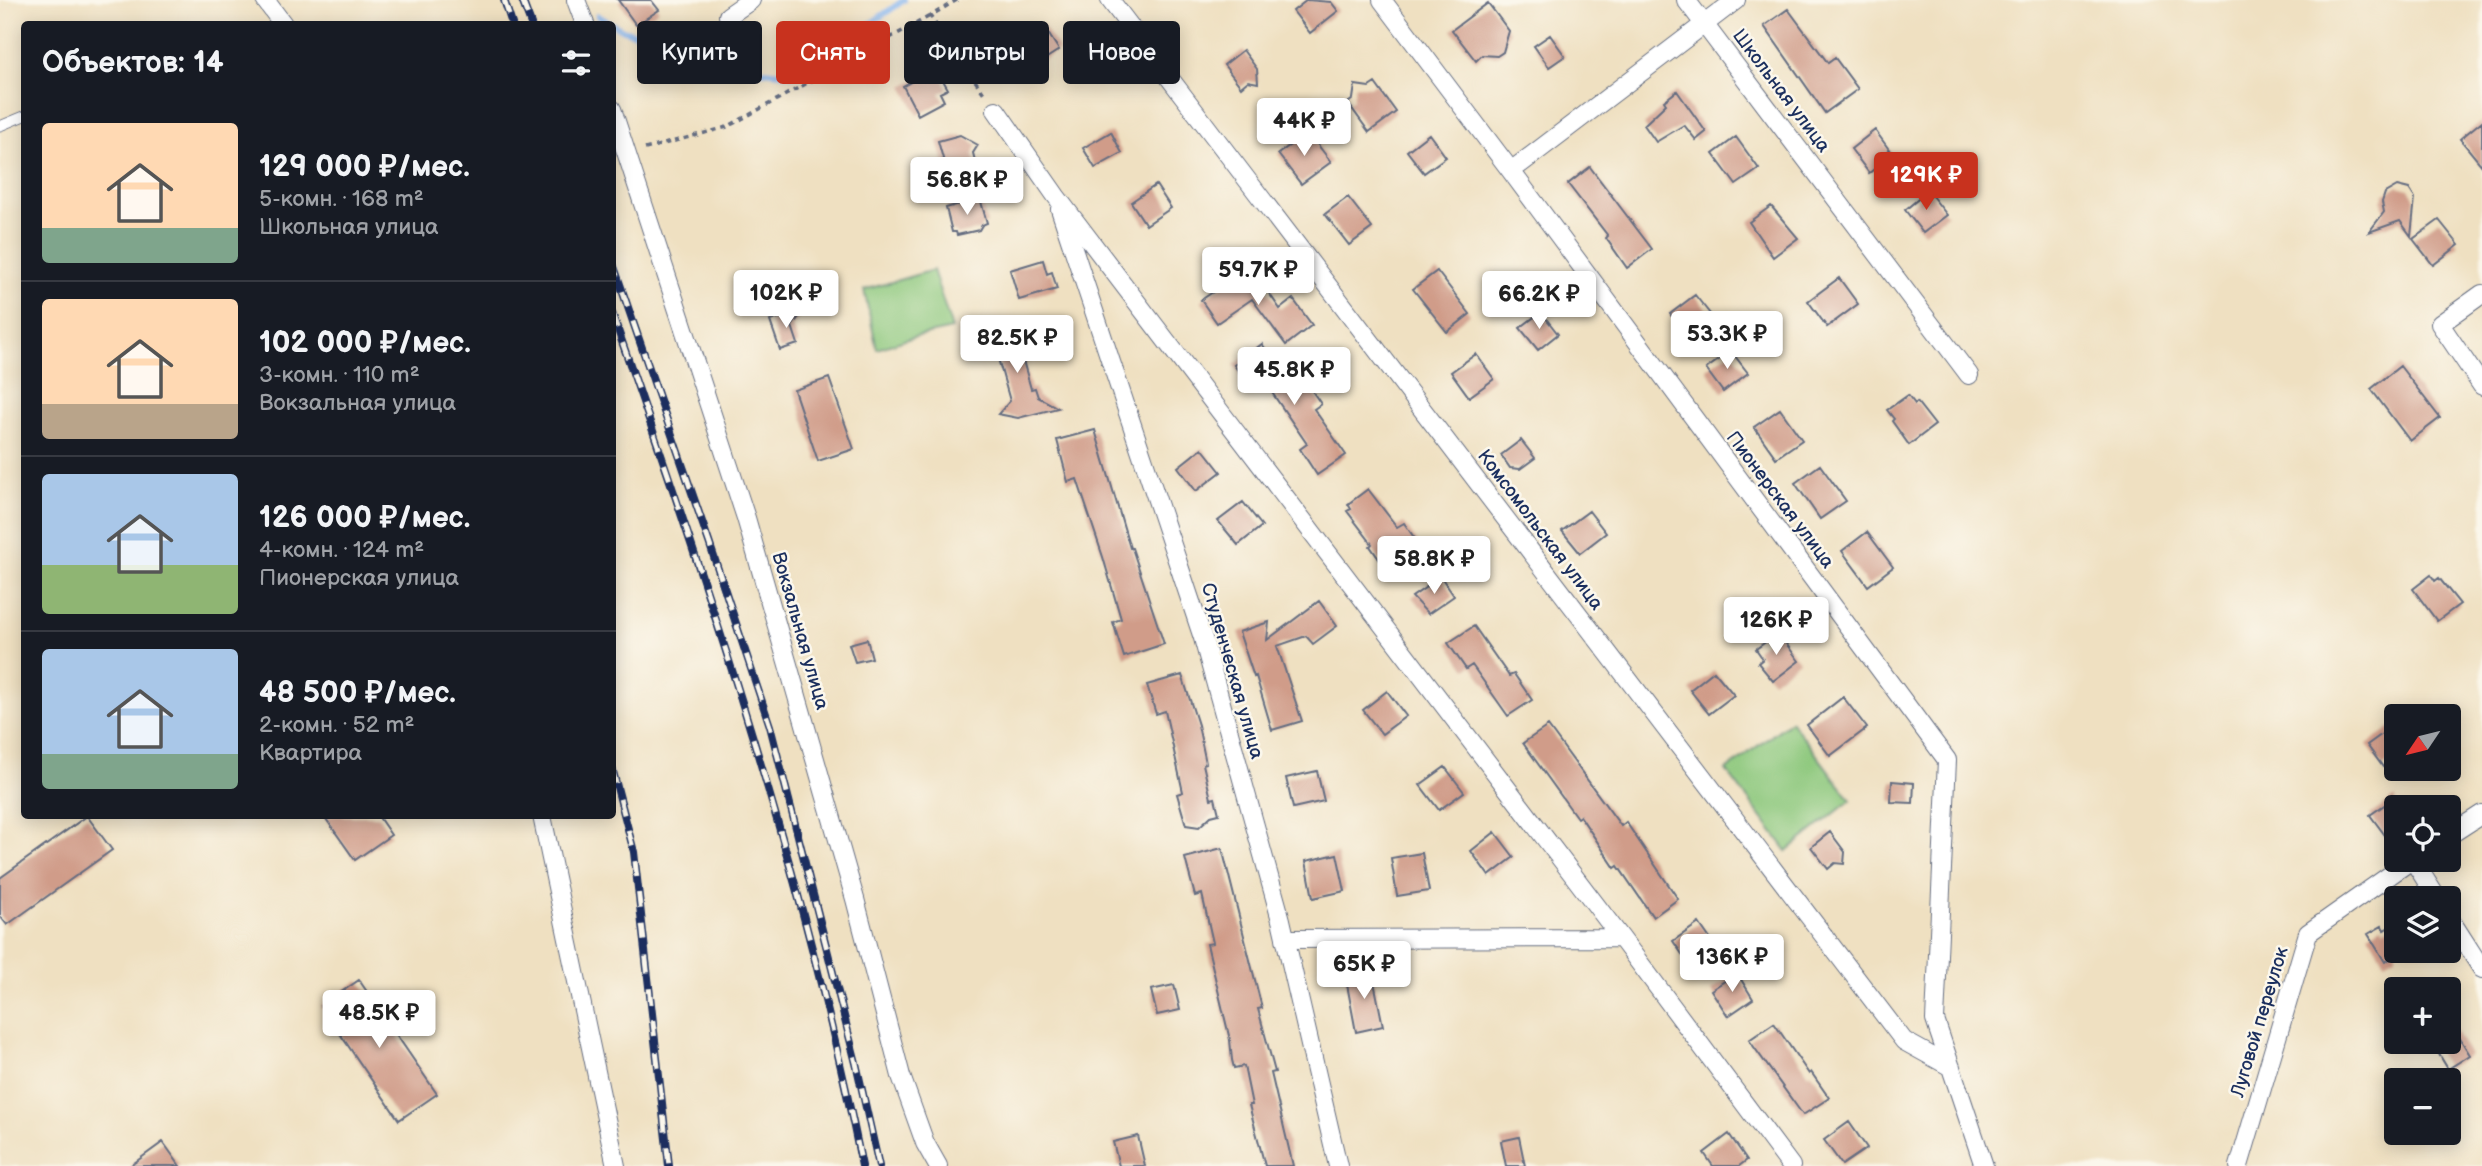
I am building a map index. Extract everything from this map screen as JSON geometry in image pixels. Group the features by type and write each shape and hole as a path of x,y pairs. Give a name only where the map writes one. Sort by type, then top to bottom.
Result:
{"street":[{"path":"265,0 281,21"},
{"path":"576,0 583,21"},
{"path":"728,16 751,0"},
{"name":"Комсомольская улица","path":"1110,0 1904,1041 1951,1067"},
{"name":"Пионерская улица","path":"1382,0 1947,760 1936,1020 1984,1166"},
{"name":"Школьная улица","path":"1686,0 1969,375"},
{"path":"1511,171 1736,0"},
{"path":"996,110 1056,196 1791,1166"},
{"name":"Вокзальная улица","path":"616,121 746,518 851,886 901,1076 925,1143 938,1166"},
{"name":"Студенческая улица","path":"1056,196 1203,638 1285,939 1338,1166"},
{"path":"2482,295 2440,324 2482,386"},
{"path":"2461,828 2482,814"},
{"path":"543,819 616,1166"},
{"name":"Луговой переулок","path":"2239,1166 2308,933 2395,872"},
{"path":"2461,936 2482,969"},
{"path":"1285,939 1620,938"}],"lane":[{"path":"0,126 21,117"}],"path":[{"path":"627,153 727,127 957,0"},
{"path":"930,16 996,110"}],"green space":[{"path":"933,270 952,329 877,349 864,290"},
{"path":"1791,721 1851,800 1787,851 1726,770"}],"building":[{"path":"618,0 651,0 659,10 642,21 637,21 636,25"},
{"path":"1307,0 1331,2 1338,11 1310,33 1293,11"},
{"path":"1488,3 1509,31 1503,52 1497,56 1482,55 1476,61 1452,30"},
{"path":"1788,9 1828,63 1835,58 1858,89 1825,113 1764,26"},
{"path":"1049,35 1059,50 1049,56"},
{"path":"1550,35 1565,56 1549,67 1534,46"},
{"path":"1243,50 1257,69 1258,83 1248,81 1241,87 1224,65"},
{"path":"1375,83 1396,112 1369,132 1348,103 1353,99 1355,85 1369,87"},
{"path":"945,84 948,89 940,93 944,101 918,115 903,86"},
{"path":"1677,91 1706,132 1696,140 1684,125 1656,142 1644,125 1666,104 1664,101"},
{"path":"2482,121 2482,166 2460,139"},
{"path":"1875,130 1893,155 1869,173 1851,149"},
{"path":"1111,132 1122,153 1095,168 1083,148"},
{"path":"1308,132 1331,162 1301,184 1278,154"},
{"path":"1429,134 1446,157 1424,173 1407,151"},
{"path":"960,135 978,145 973,153 976,165 947,173 938,141"},
{"path":"1736,137 1759,169 1736,185 1713,154"},
{"path":"1590,167 1652,249 1627,268 1606,238 1608,236 1568,184"},
{"path":"1156,185 1171,208 1146,225 1131,202"},
{"path":"2397,186 2409,189 2415,198 2411,236 2400,221 2369,232 2384,212 2382,202 2385,193"},
{"path":"1928,191 1947,215 1923,233 1905,210"},
{"path":"1348,197 1372,228 1349,245 1325,214"},
{"path":"980,198 987,223 979,230 957,235 952,232 946,208"},
{"path":"1771,206 1798,238 1773,257 1749,222"},
{"path":"2439,220 2459,245 2433,265 2413,239"},
{"path":"1043,260 1047,274 1052,272 1057,289 1019,300 1010,270"},
{"path":"1437,271 1470,314 1447,332 1413,289"},
{"path":"1255,273 1280,309 1293,299 1312,325 1286,345 1252,299 1217,323 1201,300 1234,278 1239,285"},
{"path":"1839,278 1858,304 1827,327 1808,301"},
{"path":"1695,295 1714,319 1689,338 1670,314"},
{"path":"806,308 792,326 798,344 780,350 770,321"},
{"path":"1541,312 1558,334 1538,350 1520,328"},
{"path":"1037,326 1023,345 1026,355 1022,357 1031,389 1035,388 1038,397 1058,408 1018,418 998,414 1010,401 997,355 980,352 996,337"},
{"path":"1262,344 1293,386 1304,379 1321,404 1314,409 1346,455 1317,475 1300,449 1307,444 1264,381 1252,390 1234,365"},
{"path":"1731,351 1748,373 1723,392 1706,369"},
{"path":"1476,354 1494,379 1469,397 1451,372"},
{"path":"2400,366 2440,418 2410,441 2371,389"},
{"path":"829,378 854,449 818,461 794,390"},
{"path":"1908,395 1935,425 1909,445 1887,410"},
{"path":"1780,409 1802,440 1776,458 1754,427"},
{"path":"1095,430 1130,548 1164,644 1124,657 1113,622 1121,619 1103,557 1077,479 1068,482 1057,440"},
{"path":"1521,440 1535,458 1520,469 1510,468 1501,455"},
{"path":"1202,448 1221,472 1196,491 1178,467"},
{"path":"1820,465 1846,501 1820,519 1795,483"},
{"path":"1368,489 1397,527 1404,523 1420,546 1386,569 1370,546 1372,544 1347,511 1351,509 1348,504"},
{"path":"1243,502 1262,526 1238,545 1218,521"},
{"path":"1589,511 1606,533 1580,553 1562,531"},
{"path":"1867,532 1893,567 1868,586 1842,551"},
{"path":"2431,575 2435,581 2439,578 2460,604 2437,621 2413,589"},
{"path":"1441,577 1454,596 1428,614 1412,597"},
{"path":"1319,601 1337,626 1313,644 1306,636 1277,646 1302,721 1272,730 1239,632 1269,622 1267,640"},
{"path":"1474,626 1509,676 1514,674 1532,700 1508,716 1472,665 1466,669 1448,643"},
{"path":"1778,633 1799,661 1773,681 1758,663 1763,659 1756,649"},
{"path":"867,639 872,658 855,662 849,644"},
{"path":"1714,671 1734,695 1709,714 1690,690"},
{"path":"1182,675 1198,725 1211,799 1215,798 1219,814 1211,816 1199,827 1186,825 1177,794 1183,792 1165,711 1156,714 1147,685"},
{"path":"1387,691 1406,716 1382,734 1363,710"},
{"path":"1843,697 1867,728 1830,756 1807,725"},
{"path":"1548,726 1621,826 1626,822 1678,899 1653,917 1618,866 1615,868 1580,816 1577,818 1523,743"},
{"path":"2384,733 2384,766 2383,767 2367,745"},
{"path":"1445,767 1464,792 1439,810 1420,785"},
{"path":"1317,771 1324,801 1293,808 1286,778"},
{"path":"1892,781 1914,783 1913,803 1891,802"},
{"path":"2384,805 2384,834 2370,815"},
{"path":"83,819 89,819 112,850 7,925 0,916 0,878"},
{"path":"326,819 380,819 391,835 355,860"},
{"path":"1495,832 1514,857 1489,876 1471,851"},
{"path":"1830,832 1845,852 1844,864 1835,863 1828,869 1811,847"},
{"path":"1222,848 1262,1008 1258,1009 1275,1072 1271,1073 1293,1166 1265,1166 1249,1105 1252,1105 1244,1066 1234,1068 1232,1060 1230,1040 1207,944 1213,943 1202,894 1195,896 1185,858"},
{"path":"1422,853 1429,891 1397,896 1391,858"},
{"path":"1337,854 1345,891 1313,898 1306,861"},
{"path":"1699,923 1717,949 1691,967 1673,941"},
{"path":"2382,926 2384,930 2384,960 2368,934"},
{"path":"1368,969 1371,982 1374,982 1383,1026 1356,1032 1345,974"},
{"path":"1737,973 1753,999 1728,1016 1711,990"},
{"path":"359,980 437,1094 399,1120 321,1006"},
{"path":"1174,985 1180,1010 1157,1015 1151,990"},
{"path":"1774,1023 1829,1098 1803,1115 1749,1040"},
{"path":"2461,1040 2470,1055 2447,1068 2439,1054 2461,1054"},
{"path":"1849,1122 1867,1148 1842,1165 1824,1140"},
{"path":"1729,1134 1747,1160 1739,1166 1713,1166 1704,1153"},
{"path":"1138,1136 1145,1166 1119,1166 1113,1142"},
{"path":"1519,1137 1525,1166 1506,1166 1501,1141"},
{"path":"163,1142 180,1166 130,1166"}],"waterway":[{"path":"616,26 747,69 798,75 904,0"},
{"path":"598,16 607,21"}],"railway":[{"path":"504,0 511,21"},
{"path":"522,0 530,21"},
{"path":"616,273 770,726 856,1063 879,1166"},
{"path":"616,325 684,523 752,735 812,949 862,1166"},
{"path":"616,783 634,852 669,1166"}]}
